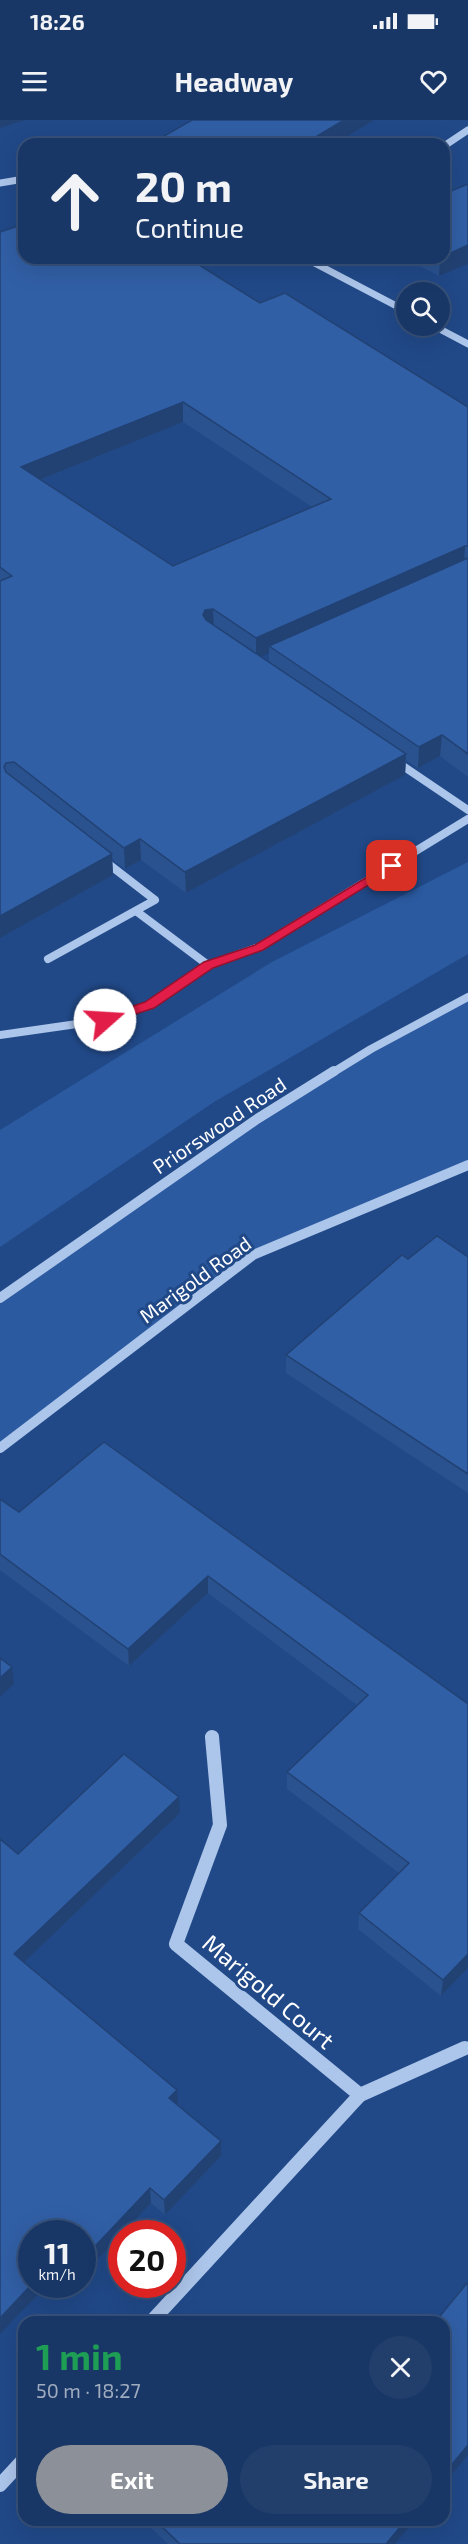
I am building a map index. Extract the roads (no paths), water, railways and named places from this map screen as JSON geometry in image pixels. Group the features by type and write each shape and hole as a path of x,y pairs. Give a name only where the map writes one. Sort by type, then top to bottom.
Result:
{"street":[{"path":"450,142 468,130"},
{"path":"0,183 18,180"},
{"path":"316,264 396,306"},
{"path":"450,334 468,344"},
{"path":"390,758 468,810"},
{"path":"0,1035 105,1020 150,1005 208,965 259,947 468,819"},
{"path":"48,959 155,900 92,851"},
{"path":"136,912 208,965"},
{"name":"Priorswood Road","path":"0,1299 257,1119 371,1049 468,996"},
{"name":"Marigold Road","path":"0,1448 253,1255 468,1165"},
{"name":"Marigold Court","path":"212,1737 220,1825 176,1944 360,2096"},
{"path":"157,2316 360,2096 465,2048"},
{"path":"0,2486 18,2466"}]}
